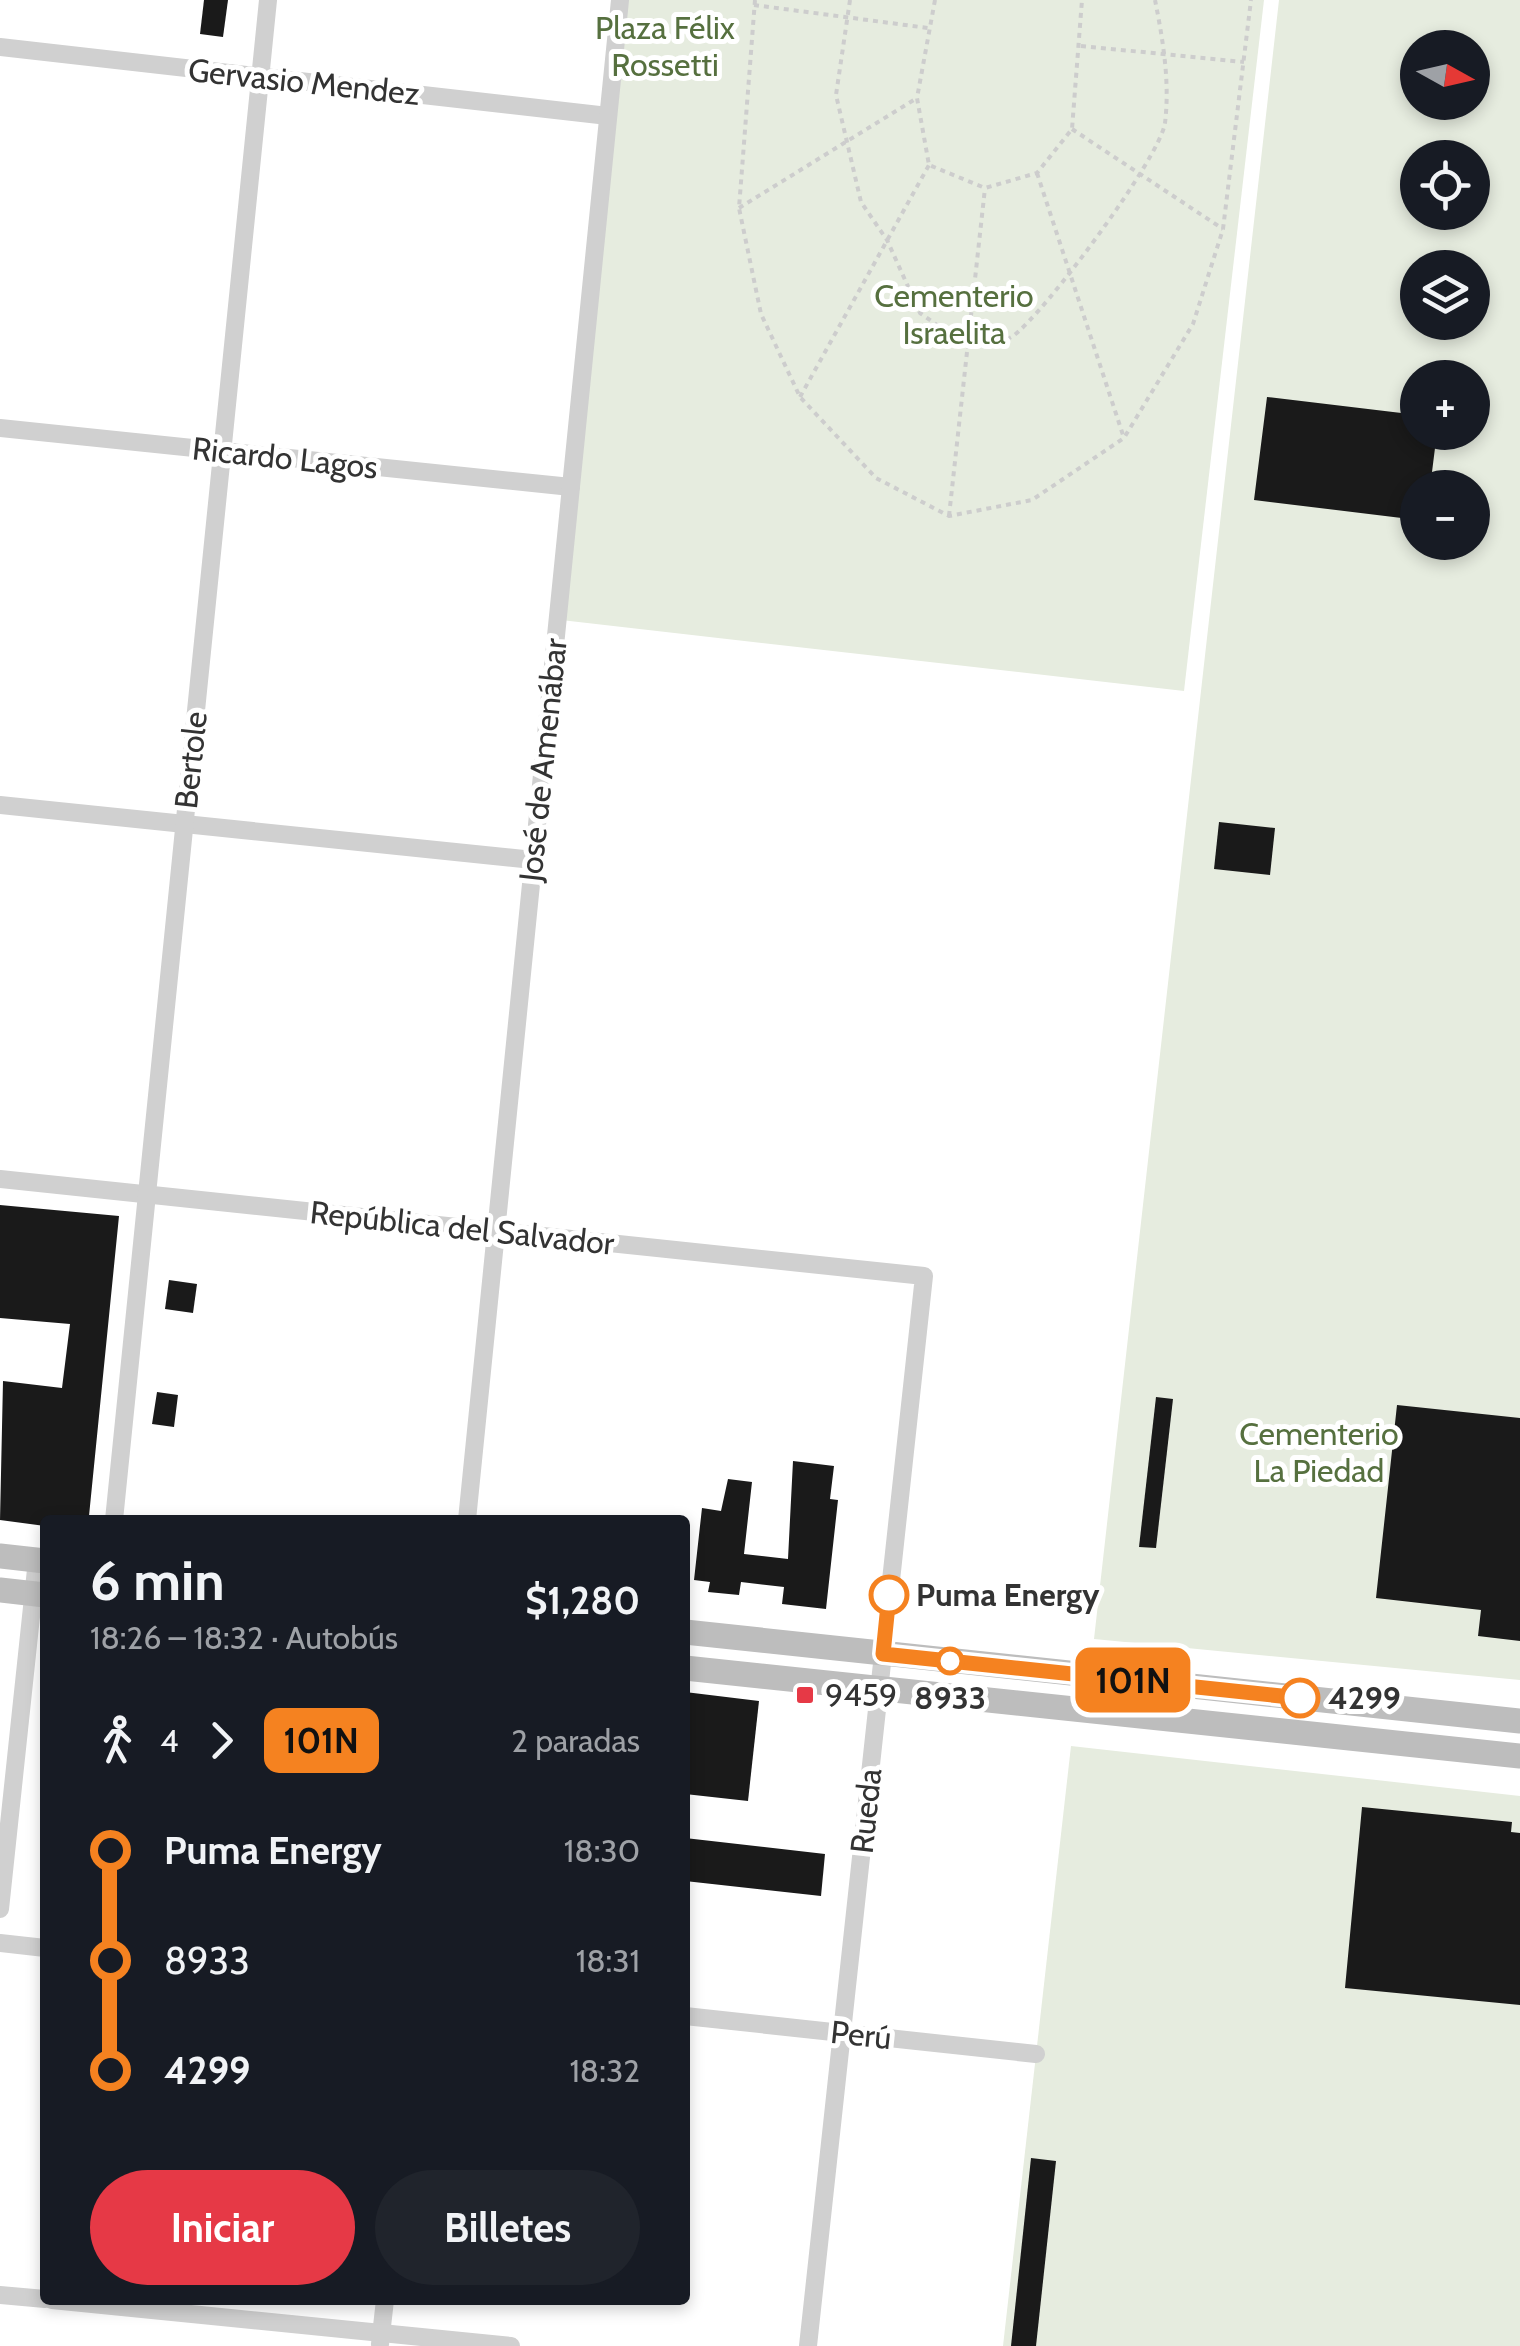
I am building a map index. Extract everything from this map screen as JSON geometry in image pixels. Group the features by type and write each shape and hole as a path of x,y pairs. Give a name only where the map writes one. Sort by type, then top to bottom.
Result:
{"main road":[{"path":"0,1556 40,1561"},
{"path":"0,1590 39,1595"},
{"path":"690,1633 1520,1721"},
{"path":"690,1669 1520,1756"}],"street":[{"name":"Bertole","path":"115,1515 268,0"},
{"name":"José de Amenábar","path":"468,1515 620,0"},
{"name":"Gervasio Mendez","path":"0,47 608,116"},
{"name":"Ricardo Lagos","path":"0,428 571,487"},
{"path":"0,805 533,860"},
{"name":"República del Salvador","path":"0,1179 924,1276"},
{"name":"Rueda","path":"808,2346 924,1276"},
{"path":"0,1909 39,1595"},
{"path":"0,1943 40,1947"},
{"name":"Perú","path":"690,2017 1036,2054"},
{"path":"0,2294 40,2299"},
{"path":"90,2305 381,2340 512,2346"},
{"path":"381,2340 384,2305"}],"path":[{"path":"850,0 836,95 862,202 888,240 920,313 968,347 1012,337 1070,274 1116,212 1165,127 1166,54 1155,0"},
{"path":"800,398 930,165 917,98 935,0"},
{"path":"930,165 985,188 1037,173 1072,130 1082,0"},
{"path":"930,28 755,2 739,208 761,314 800,398 876,478 950,516 1032,500 1124,438 1194,324 1223,229 1252,0"},
{"path":"1080,46 1244,62"},
{"path":"739,208 917,98"},
{"path":"1072,130 1223,229"},
{"path":"1037,173 1124,438"},
{"path":"950,516 985,188"}],"green space":[{"name":"Cementerio Israelita","path":"625,0 1264,0 1184,691 561,620"},
{"name":"Cementerio La Piedad","path":"1279,0 1520,0 1520,1680 1094,1639"},
{"path":"1071,1746 1520,1796 1520,2346 1003,2346"}],"building":[{"path":"204,0 228,0 223,37 200,34"},
{"path":"1267,397 1400,413 1400,450 1435,450 1432,470 1400,470 1400,518 1254,500"},
{"path":"1219,822 1275,828 1270,875 1214,869"},
{"path":"0,1205 119,1216 89,1515 40,1515 40,1525 0,1520 3,1381 62,1388 70,1324 0,1318"},
{"path":"169,1280 197,1284 193,1313 165,1309"},
{"path":"157,1392 178,1395 174,1427 152,1424"},
{"path":"1156,1397 1173,1399 1156,1548 1139,1547"},
{"path":"1397,1405 1520,1418 1520,1641 1478,1636 1481,1610 1376,1598"},
{"path":"793,1461 834,1466 830,1499 838,1500 826,1609 782,1604 784,1587 741,1582 739,1595 708,1592 710,1582 694,1580 702,1508 721,1511 728,1479 752,1482 744,1554 788,1559"},
{"path":"690,1693 759,1701 748,1801 690,1795"},
{"path":"1362,1807 1512,1822 1511,1832 1520,1833 1520,2005 1345,1988"},
{"path":"690,1839 825,1854 821,1896 690,1882"},
{"path":"1031,2158 1056,2161 1036,2346 1011,2346"}],"bus line":[{"name":"101N","path":"889,1595 883,1654 1300,1698"}],"place":[{"name":"Puma Energy","path":"889,1595"},
{"name":"8933","path":"950,1661"},
{"name":"9459","path":"805,1695"},
{"name":"4299","path":"1300,1698"}],"park label":[{"name":"Plaza Félix Rossetti","path":"665,46"}]}
